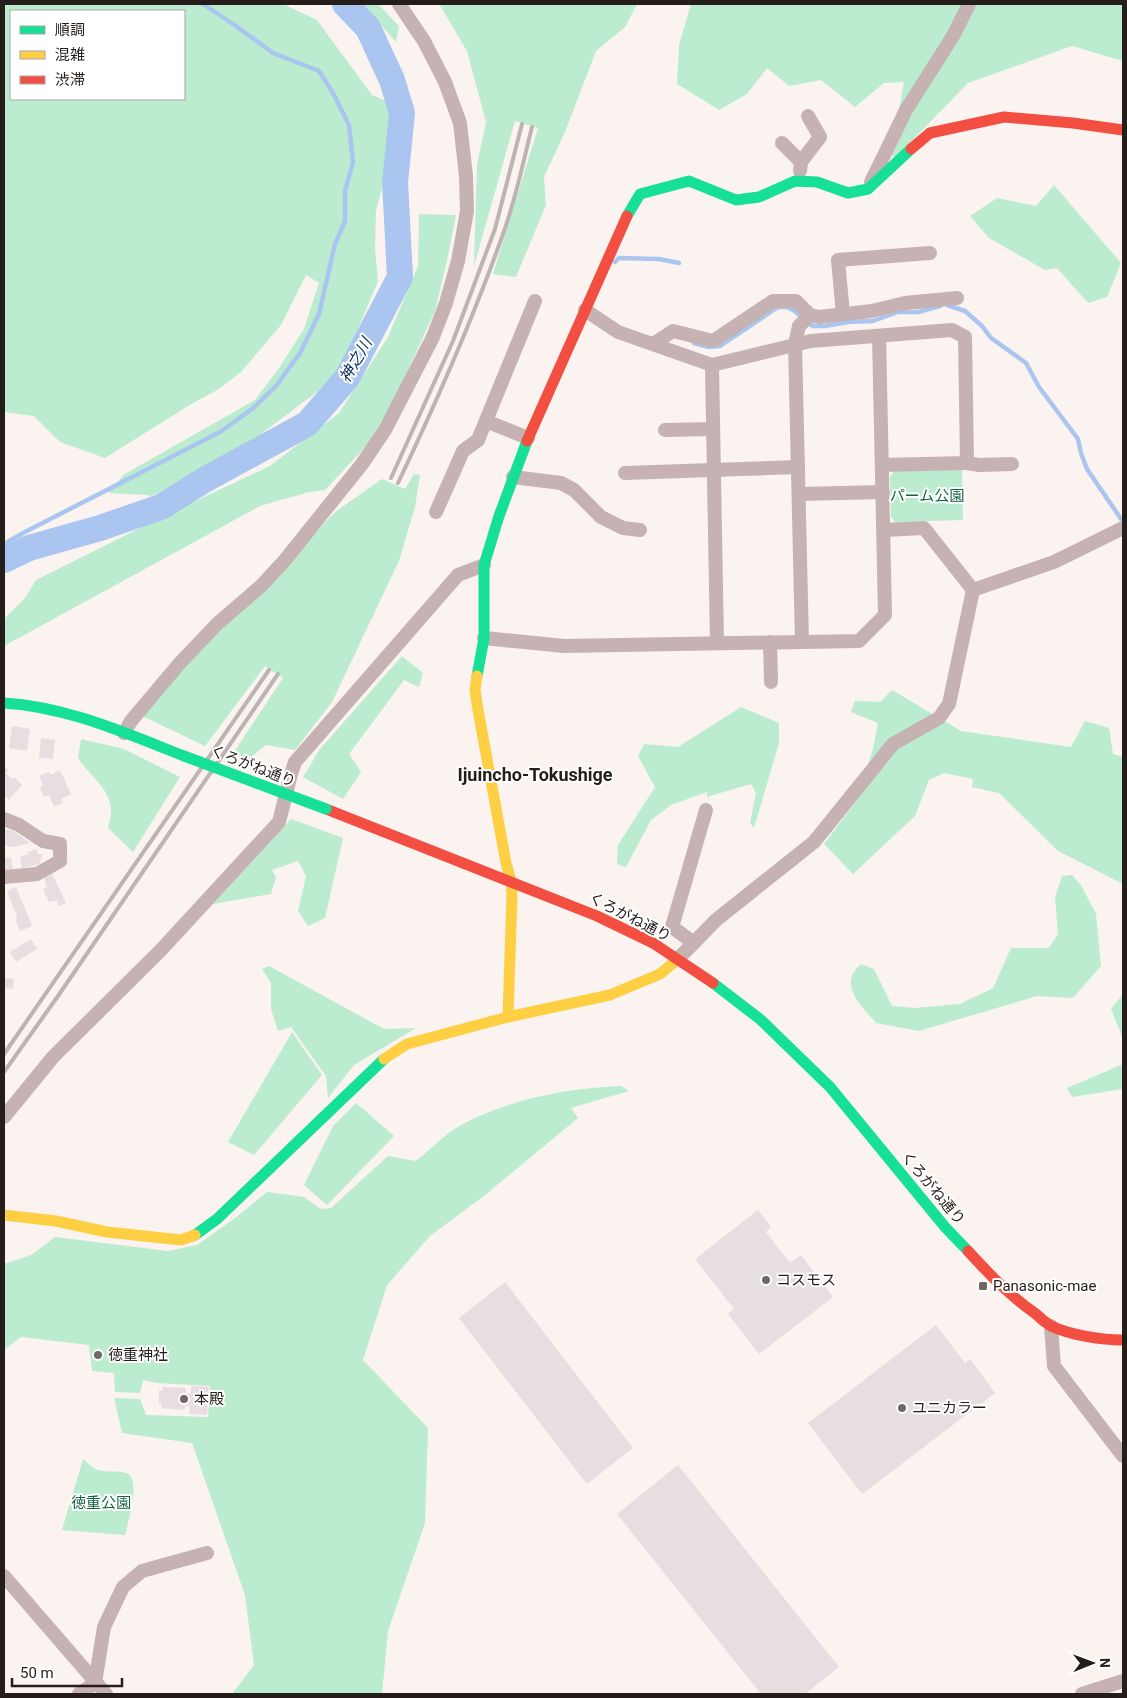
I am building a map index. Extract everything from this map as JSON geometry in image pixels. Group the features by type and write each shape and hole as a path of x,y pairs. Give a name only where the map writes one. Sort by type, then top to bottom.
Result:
{"street":[{"path":"124,733 131,721 179,664 216,624 262,585 285,560 362,464 389,422 433,337 446,303 458,261 467,210 466,176 460,123 445,82 428,49 399,4"},
{"path":"868,189 906,110 952,36 969,4"},
{"path":"799,181 801,162 820,137 808,116"},
{"path":"508,1017 511,881 506,864 475,690 484,638 484,565 499,516 528,438 628,213 640,194 670,184 689,182 736,200 759,197 795,181 816,182 848,193 868,189 900,158 930,133 960,128 1004,116 1123,130"},
{"path":"782,143 801,162"},
{"path":"843,314 838,260 930,253"},
{"path":"805,320 872,311 905,303 957,298"},
{"path":"436,512 463,451 478,440 534,301"},
{"path":"653,344 673,331 713,341 773,301 796,301 805,320 795,344 802,642"},
{"path":"585,310 618,332 712,365 810,341 952,330 964,336 966,463"},
{"path":"484,638 564,646 859,641 885,615 880,336"},
{"path":"712,365 717,643"},
{"path":"486,421 528,438"},
{"path":"665,430 713,429"},
{"path":"882,465 1012,464"},
{"path":"625,473 798,467"},
{"path":"513,478 561,483 574,490 600,517 623,528 640,530"},
{"path":"799,494 883,492"},
{"path":"884,530 924,528 973,590"},
{"path":"973,590 1054,562 1123,528"},
{"path":"4,1117 52,1058 160,951 279,822 290,774 296,762 458,575 484,565"},
{"path":"4,1216 56,1221 107,1232 151,1238 181,1240 198,1234 217,1219 381,1061 407,1044 508,1017 610,994 660,974 678,960 716,920 814,842 893,744 939,718 949,704 973,590"},
{"path":"770,642 771,682"},
{"name":"くろがね通り","path":"4,703 58,710 124,733 511,881 628,930 678,960 742,1004 796,1053 830,1087 945,1227 997,1282 1023,1305 1051,1326 1106,1340 1123,1340"},
{"path":"694,943 672,927 706,810"},
{"path":"4,820 19,826 43,841 60,844 60,861 37,874 4,877"},
{"path":"1051,1326 1054,1366 1123,1456"},
{"path":"79,1694 95,1683 104,1627 123,1587 142,1570 207,1553"},
{"path":"4,1576 106,1694"},
{"path":"1082,1694 1123,1681"}],"green space":[{"path":"4,4 283,4 317,20 372,95 391,103 385,178 376,210 375,249 378,281 338,376 233,455 150,497 149,495 109,493 123,475 255,400 279,368 304,329 319,283 306,275 281,325 241,372 219,389 105,458 60,442 34,416 4,412"},
{"path":"362,4 378,4 399,26 396,42"},
{"path":"439,4 637,4 625,27 596,51 565,132 544,177 546,205 516,277 493,274 538,128 515,121 474,266 477,165 486,122 467,51"},
{"path":"691,4 1123,4 1123,61 1072,46 968,83 895,158 891,153 904,82 884,83 855,107 821,80 789,86 767,68 747,94 719,110 677,84 679,45"},
{"path":"1054,185 1121,263 1107,297 1088,303 1057,268 1045,270 989,238 970,216 997,198 1036,206"},
{"path":"419,214 456,215 435,311 396,396 369,443 325,490 309,492 260,506 4,646 4,619 25,598 36,580 168,514 270,466 339,413 388,337 418,266"},
{"name":"パーム公園","path":"962,469 963,520 895,522 891,517 890,477 894,471"},
{"path":"414,474 420,475 415,507 399,561 332,702 295,750 266,745 246,761 234,752 283,678 265,666 205,746 140,715 185,664 277,574 335,512 382,479 405,489"},
{"path":"402,656 423,673 419,687 404,680 349,754 361,772 343,799 303,777 320,749"},
{"path":"892,690 961,731 1071,747 1085,721 1109,728 1113,754 1123,757 1123,884 1058,851 999,793 972,787 973,779 944,773 929,780 915,816 853,874 824,844 857,800 873,749 878,723 851,712 855,701 880,702"},
{"path":"741,707 779,723 779,743 754,828 750,823 756,793 751,784 707,797 707,792 671,805 651,820 626,867 617,864 618,845 655,787 638,756 644,744 678,747"},
{"path":"81,739 124,749 180,777 133,852 108,828 111,815 109,800 102,787 78,758"},
{"path":"291,819 343,838 325,918 308,926 298,911 306,876 298,861 272,870 276,877 271,894 213,904"},
{"path":"1072,875 1081,885 1096,914 1101,966 1073,998 1037,996 919,1031 876,1023 858,1002 851,987 851,980 854,972 861,964 874,969 892,1006 915,1008 960,1004 993,988 1011,948 1049,948 1058,934 1055,897 1062,876"},
{"path":"269,966 384,1029 416,1028 354,1065 328,1098 326,1076 291,1027 278,1031 271,1009 271,983 262,969"},
{"path":"1123,994 1123,1039 1111,1009"},
{"path":"292,1032 322,1075 254,1155 228,1142"},
{"path":"1123,1064 1123,1089 1072,1097 1067,1088"},
{"path":"621,1086 629,1091 571,1108 578,1118 485,1195 430,1236 387,1285 363,1360 428,1428 425,1523 388,1631 382,1694 232,1694 254,1665 245,1595 192,1443 122,1433 114,1398 140,1399 146,1415 208,1417 210,1386 157,1383 143,1380 140,1393 115,1392 114,1373 92,1371 89,1345 21,1337 4,1350 4,1264 31,1255 55,1237 168,1251 197,1245 267,1192 304,1197 321,1209 331,1208 388,1156 416,1161 455,1128 499,1108 560,1092"},
{"path":"356,1103 394,1136 327,1205 304,1185 333,1126"},
{"name":"徳重公園","path":"83,1459 96,1469 123,1472 131,1477 134,1491 133,1501 125,1535 62,1530"}],"building":[{"path":"12,726 30,729 27,751 9,748"},
{"path":"41,738 55,740 53,759 39,758"},
{"path":"4,765 8,770 6,773 12,779 14,777 22,785 9,800 4,795"},
{"path":"60,770 71,794 61,799 63,803 54,807 49,795 44,797 40,788 43,786 39,776 49,772 50,775"},
{"path":"4,829 14,831 30,843 13,847 4,845"},
{"path":"36,849 38,854 42,854 40,864 22,868 20,857"},
{"path":"11,857 13,869 4,871 4,858"},
{"path":"52,874 66,903 59,906 57,900 49,902 43,889 47,887 44,878"},
{"path":"16,887 32,926 20,931 7,891"},
{"path":"31,939 37,949 16,962 10,952"},
{"path":"4,978 14,979 13,989 4,988"},
{"name":"コスモス","path":"758,1210 771,1227 766,1232 790,1263 801,1255 833,1297 759,1354 728,1314 734,1309 695,1259"},
{"path":"505,1282 633,1448 587,1484 459,1318"},
{"name":"ユニカラー","path":"936,1325 965,1363 970,1359 995,1393 862,1494 808,1423"},
{"name":"本殿","path":"191,1386 209,1387 207,1415 189,1414 190,1406 185,1406 185,1410 161,1408 162,1404 159,1404 159,1390 162,1391 163,1387 186,1388 186,1393 191,1393"},
{"path":"678,1465 839,1667 805,1694 761,1694 617,1514"}],"waterway":[{"path":"4,544 220,432 252,409 276,386 300,353 319,314 335,244 345,221 345,191 353,162 349,125 333,93 319,71 273,53 203,4"},
{"name":"神之川","path":"4,560 29,548 100,528 161,507 206,479 307,424 347,378 400,277 395,182 402,113 392,80 368,28 345,4"},
{"path":"615,262 619,258 659,259 679,263"},
{"path":"947,305 965,311 982,326 991,338 1026,363 1039,387 1078,439 1087,469 1121,519"},
{"path":"694,343 709,347 720,346 778,307 787,307 795,311 813,326 825,326 848,322 873,321 898,312 918,312 940,306"}],"railway":[{"path":"391,478 453,341 495,229 522,124"},
{"path":"398,483 454,360 508,221 532,127"},
{"path":"4,1054 269,670"},
{"path":"4,1072 278,674"}],"traffic: fast":[{"path":"627,216 640,194 689,181 736,200 759,197 795,181 817,182 848,193 868,189 911,149"},
{"path":"477,676 484,638 484,565 499,516 527,441"},
{"path":"4,703 28,705 74,715 184,756"},
{"path":"184,756 326,809"},
{"path":"713,983 761,1020 830,1087 945,1227 968,1251"},
{"path":"195,1235 217,1219 384,1059"}],"traffic: slow":[{"path":"477,676 475,690 478,710 511,881 508,1017"},
{"path":"384,1059 407,1044 508,1017 610,995 660,974 678,959"},
{"path":"4,1215 56,1221 107,1232 181,1240 195,1235"}],"traffic: jam":[{"path":"911,149 930,133 1004,117 1073,123 1123,130"},
{"path":"527,441 627,216"},
{"path":"326,809 597,916 653,943 713,983"},
{"path":"968,1251 1009,1292 1051,1326 1086,1336 1123,1340"}],"place":[{"name":"コスモス","path":"766,1280"},
{"name":"Panasonic-mae","path":"983,1286"},
{"name":"徳重神社","path":"98,1355"},
{"name":"本殿","path":"184,1399"},
{"name":"ユニカラー","path":"902,1408"}],"district":[{"name":"Ijuincho-Tokushige","path":"535,775"}]}
